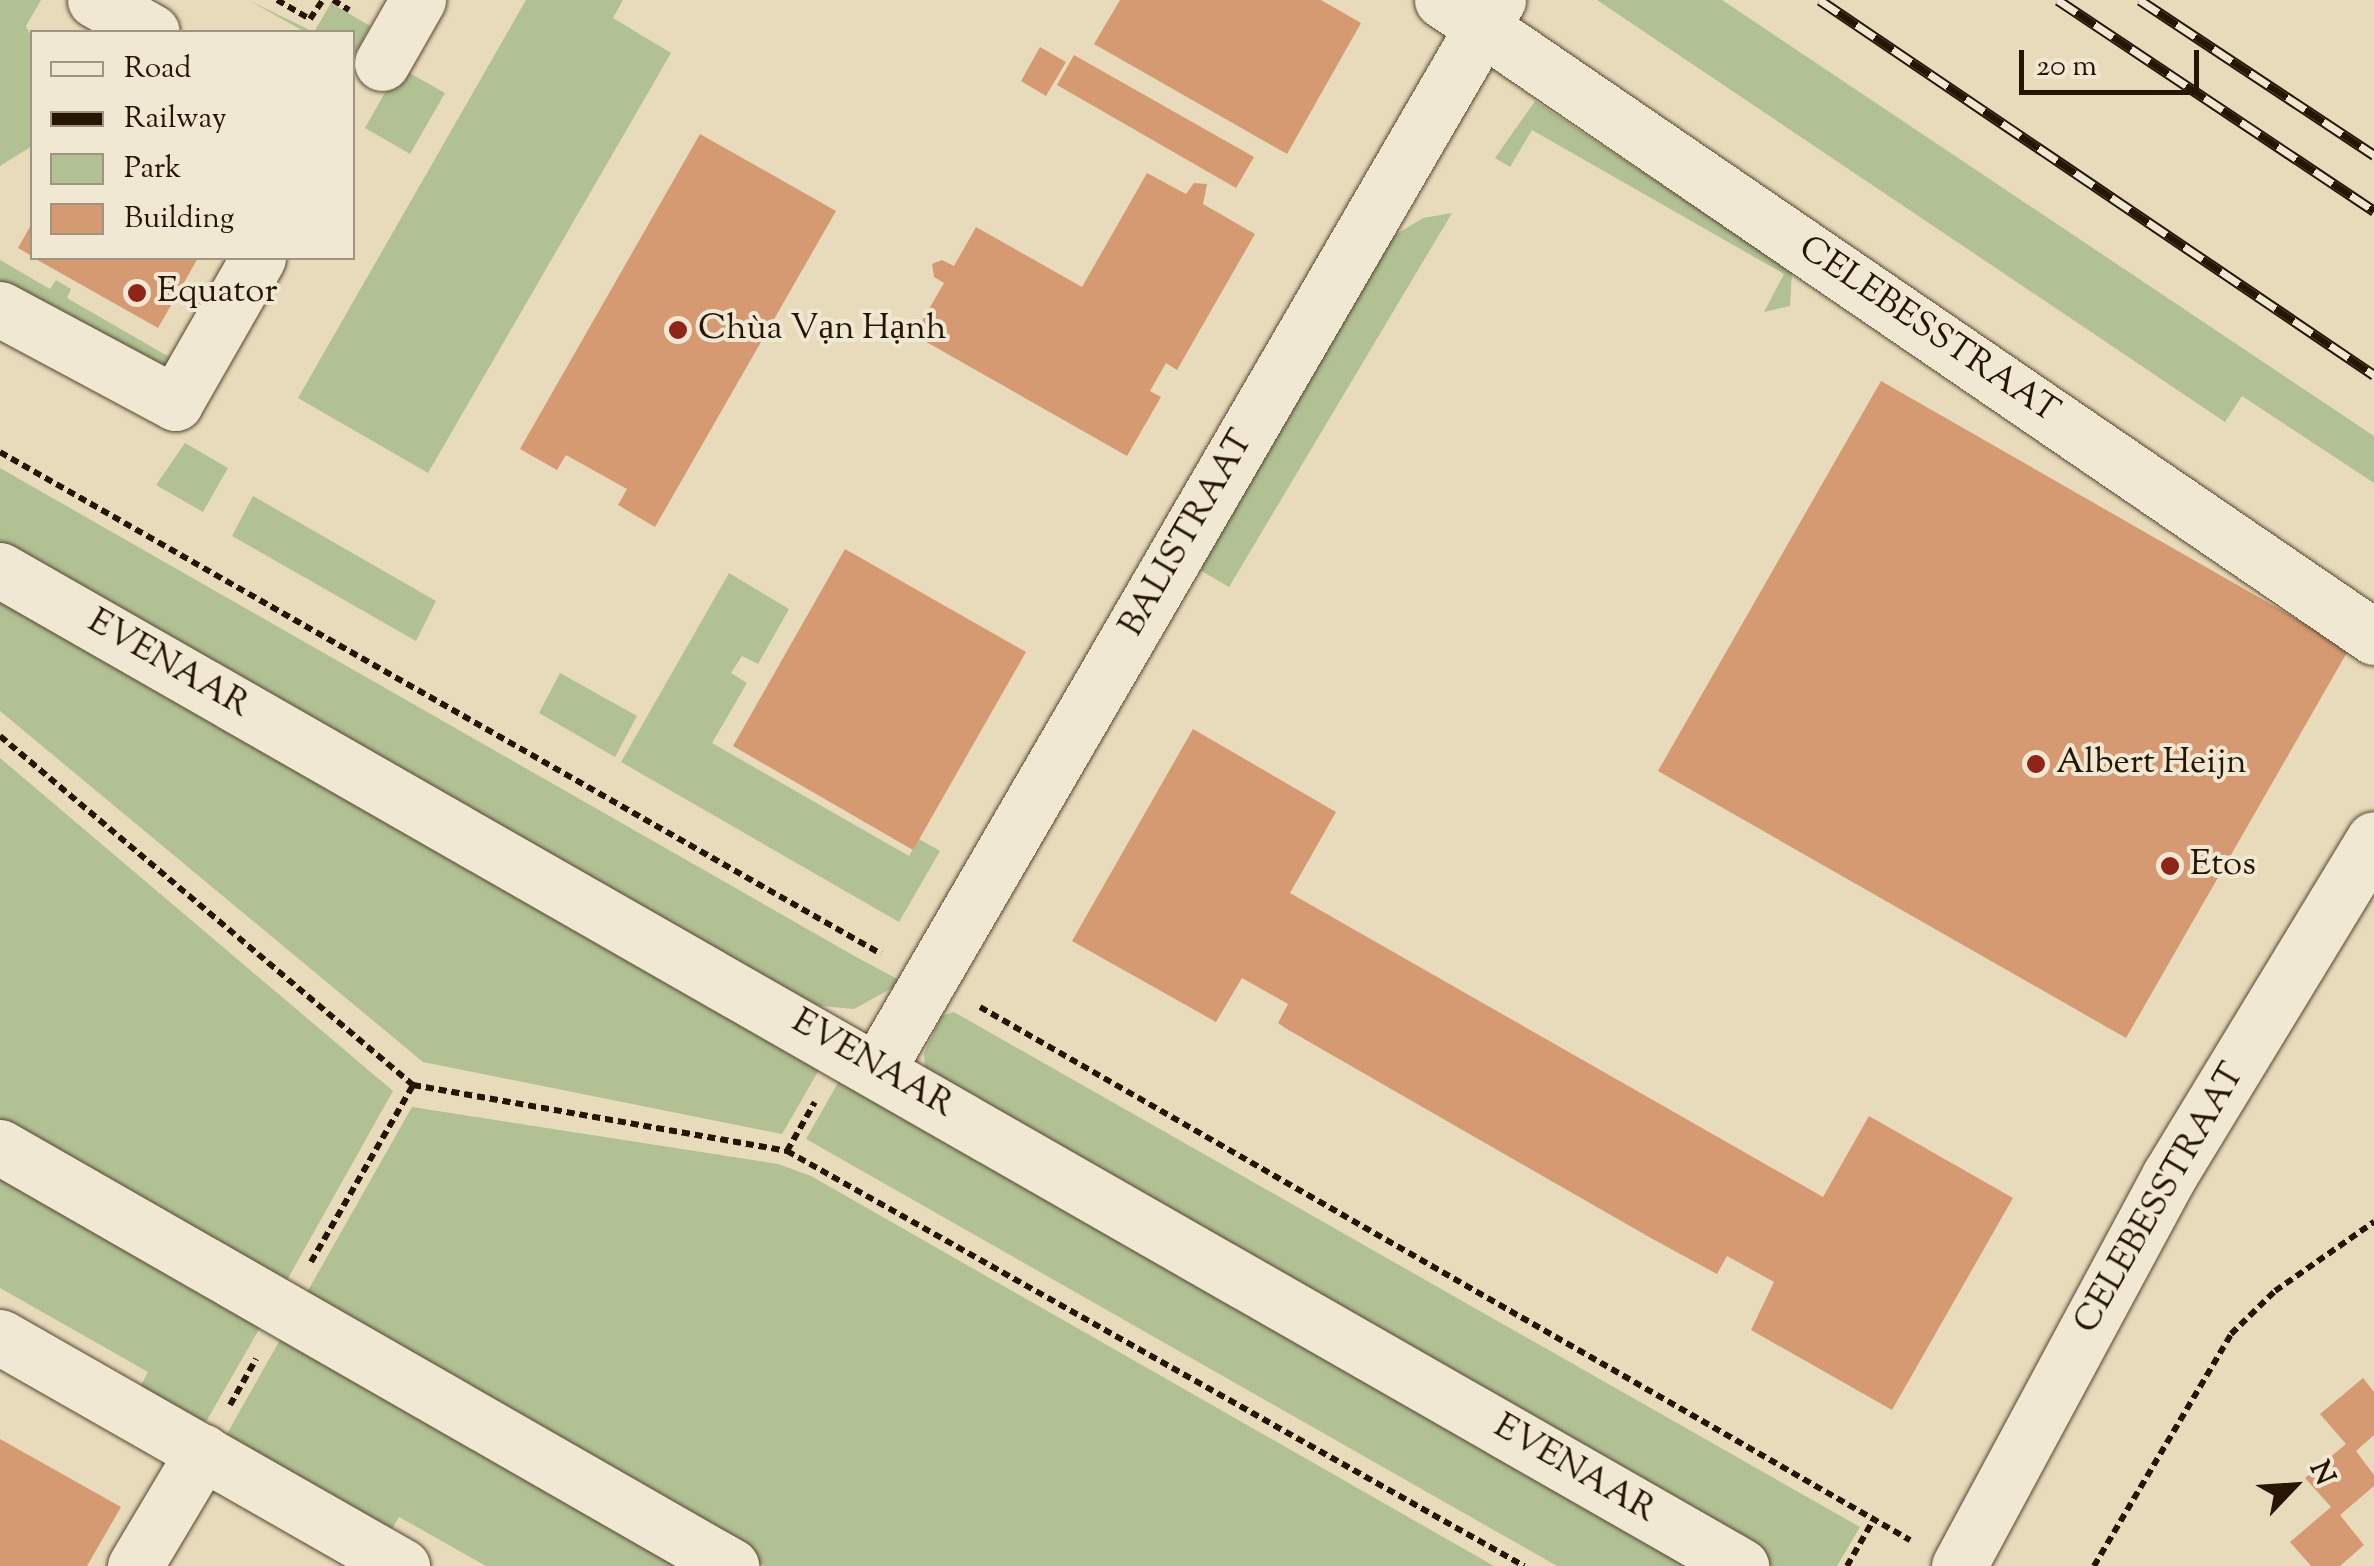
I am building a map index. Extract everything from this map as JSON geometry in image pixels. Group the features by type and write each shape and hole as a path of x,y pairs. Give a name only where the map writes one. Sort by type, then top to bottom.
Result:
{"street":[{"path":"95,0 148,30"},
{"path":"382,63 418,0"},
{"name":"CELEBESSTRAAT","path":"1473,9 2374,637"},
{"name":"BALISTRAAT","path":"878,1068 1473,9"},
{"path":"0,309 175,404 257,260"},
{"name":"EVENAAR","path":"0,570 878,1068 1741,1566"},
{"name":"CELEBESSTRAAT","path":"1959,1566 2169,1176 2374,838"},
{"path":"0,1147 731,1566"},
{"path":"0,1337 402,1566"},
{"path":"134,1566 203,1452"}],"path":[{"path":"277,0 310,19 323,0"},
{"path":"0,736 412,1085 788,1151 1524,1566"},
{"path":"2094,1566 2232,1334 2274,1291 2374,1222"},
{"path":"1847,1566 1874,1519"}],"green space":[{"path":"0,0 41,0 26,26 30,34 30,147 0,166"},
{"path":"248,0 310,30 301,30"},
{"path":"526,0 623,0 613,18 671,53 428,473 298,398"},
{"path":"1597,0 1722,0 2374,436 2374,483 2242,396 2225,422"},
{"path":"331,3 370,26 355,53 355,30 315,30"},
{"path":"355,56 400,81 406,71 445,93 410,154 365,128 391,82 355,61"},
{"path":"1535,101 1792,271 1790,306 1764,312 1784,274 1532,130 1510,167 1495,158"},
{"path":"1452,213 1229,587 1198,569 1390,238 1423,218"},
{"path":"0,260 50,289 56,280 71,289 67,298 171,358 162,375 0,282"},
{"path":"185,443 228,468 203,512 156,485"},
{"path":"0,468 903,982 854,1009 810,1005 0,552"},
{"path":"253,496 436,601 416,641 232,536"},
{"path":"729,573 789,609 758,664 742,656 731,673 747,683 712,743 909,856 919,839 940,851 899,922 621,762"},
{"path":"0,592 823,1063 782,1134 423,1062 0,711"},
{"path":"560,673 637,716 615,757 539,713"},
{"path":"0,758 393,1091 282,1289 0,1128"},
{"path":"954,1012 1860,1527 1837,1566 1772,1566 943,1092 925,1068 924,1053 942,1016"},
{"path":"843,1074 1703,1566 1557,1566 806,1139"},
{"path":"412,1107 778,1164 811,1176 1494,1566 765,1566 302,1301"},
{"path":"0,1168 265,1319 203,1427 138,1391 148,1372 0,1288"},
{"path":"285,1331 696,1566 486,1566 399,1517 389,1534 224,1439"}],"building":[{"path":"1120,0 1321,0 1361,23 1287,154 1094,44"},
{"path":"1040,47 1066,62 1046,96 1021,81"},
{"path":"1074,55 1254,157 1236,188 1057,85"},
{"name":"Chùa Vạn Hạnh","path":"700,134 836,211 655,527 618,505 627,489 566,455 557,470 520,449"},
{"path":"1147,173 1186,194 1194,183 1207,184 1203,204 1255,234 1177,370 1166,363 1150,391 1161,397 1127,456 914,335 944,283 934,277 932,264 942,260 954,266 976,227 1082,287"},
{"path":"30,227 30,255 18,248"},
{"name":"Equator","path":"38,260 197,260 158,328"},
{"path":"1881,381 2349,649 2126,1038 1658,771"},
{"path":"845,549 1026,652 913,850 733,746"},
{"path":"1193,729 1336,812 1290,893 1823,1197 1869,1116 2013,1198 1892,1410 1751,1330 1774,1282 1727,1256 1717,1274 1649,1237 1285,1028 1278,1023 1288,1004 1242,978 1216,1022 1072,941"},
{"path":"2363,1378 2374,1392 2374,1435 2356,1451 2374,1475 2374,1486 2340,1515 2364,1545 2340,1566 2311,1566 2290,1542 2331,1507 2305,1478 2346,1444 2320,1414"},
{"path":"0,1439 121,1507 87,1566 0,1566"}],"railway":[{"path":"1820,0 2374,375"},
{"path":"2058,0 2374,211"},
{"path":"2140,0 2374,155"}],"place":[{"name":"Equator","path":"137,293"},
{"name":"Chùa Vạn Hạnh","path":"678,330"},
{"name":"Albert Heijn","path":"2036,764"},
{"name":"Etos","path":"2170,866"}]}
